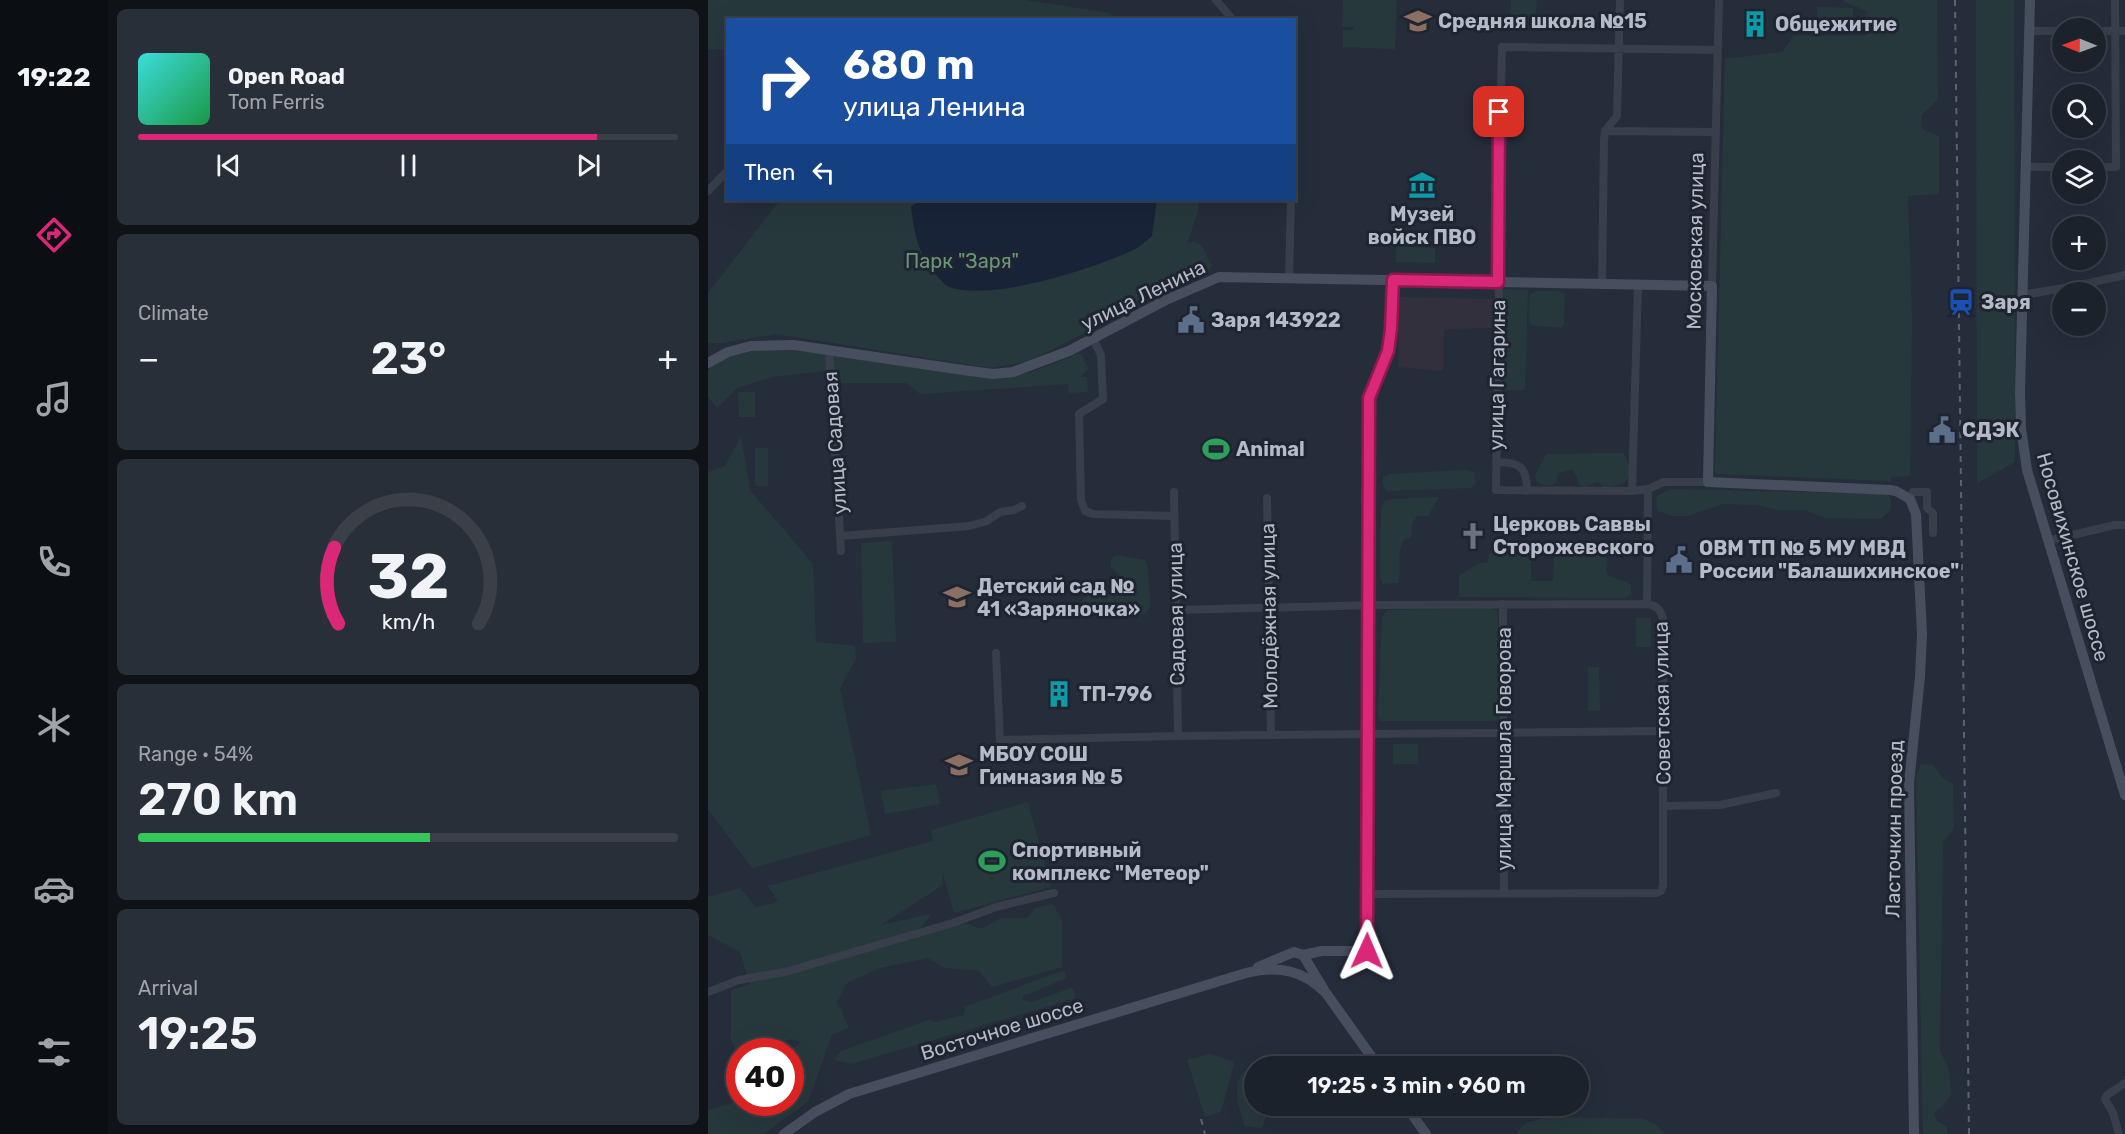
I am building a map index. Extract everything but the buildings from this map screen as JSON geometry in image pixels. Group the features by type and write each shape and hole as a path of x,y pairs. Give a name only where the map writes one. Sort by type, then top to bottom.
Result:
{"street":[{"path":"1216,0 1231,18"},
{"path":"1602,284 1605,131 1617,116 1620,0"},
{"name":"Московская улица","path":"1708,482 1719,0"},
{"name":"Носовихинское шоссе","path":"2030,0 2021,428 2027,470 2047,541 2125,795"},
{"path":"2106,167 2116,167 2115,0"},
{"path":"2030,31 2052,31"},
{"path":"2106,31 2125,31"},
{"name":"улица Гагарина","path":"1527,491 1496,490 1501,51 1505,47 1619,49"},
{"path":"1619,49 1718,50"},
{"path":"1605,131 1716,132"},
{"path":"2025,167 2052,167"},
{"path":"708,191 726,172"},
{"path":"1289,278 1291,201"},
{"path":"2022,296 2125,275"},
{"name":"улица Ленина","path":"708,363 728,352 751,345 794,345 993,374 1013,372 1044,362 1219,277 1712,286"},
{"path":"1393,280 1388,351 1369,398 1368,894 1504,894"},
{"path":"1632,491 1638,285"},
{"path":"1093,339 1101,355 1103,399 1079,414 1081,500 1085,511 1093,514 1174,516"},
{"name":"улица Садовая","path":"830,350 841,551"},
{"path":"1496,462 1510,462 1521,467 1527,477 1527,491 1632,491 1648,489 1664,482 1708,482 1890,490 1908,493 1927,492 1927,508 1933,513 1933,533"},
{"name":"Советская улица","path":"1504,894 1658,893 1663,886 1664,618 1661,609 1647,604 1648,489"},
{"name":"Садовая улица","path":"1174,492 1178,735"},
{"name":"Ласточкин проезд","path":"1908,493 1916,514 1922,634 1910,783 1914,1134"},
{"name":"Молодёжная улица","path":"1267,498 1271,734"},
{"name":"улица Садовая","path":"841,536 969,526 987,520 1000,512 1022,506"},
{"path":"2047,541 2115,525 2125,525"},
{"name":"улица Маршала Говорова","path":"1503,604 1504,894"},
{"path":"1176,610 1269,606 1647,604"},
{"path":"996,653 1000,740 1178,735 1664,731"},
{"path":"1664,806 1720,806 1776,793"},
{"path":"708,992 739,980 785,972 953,923 996,907 1054,893"},
{"name":"Восточное шоссе","path":"784,1134 815,1112 849,1094 1301,955 1322,951 1367,951 1368,894"},
{"path":"1301,955 1288,957 1288,966 1326,993"},
{"path":"1293,971 1304,968 1301,955"},
{"path":"1301,955 1371,1056"},
{"name":"Восточное шоссе","path":"1238,975 1273,969 1293,971"},
{"path":"2119,1134 2113,1113 2105,1099 2107,1095 2125,1083"},
{"path":"1413,1116 1426,1134"}],"shaded area":[{"path":"1399,297 1494,299 1493,328 1444,329 1443,371 1398,367"}],"green space":[{"path":"708,0 1026,0 1110,13 1114,18 726,18 726,50 708,49"},
{"path":"1343,0 1397,0 1395,49 1343,47 1343,30 1354,30 1354,27 1342,27"},
{"path":"1511,0 1537,0 1535,28 1531,30 1512,28 1510,24"},
{"path":"1843,0 1937,0 1938,99 1921,116 1922,129 1939,136 1939,194 1908,196 1912,321 1910,476 1891,477 1891,481 1715,474 1725,59 1782,52 1794,36 1866,36 1867,11"},
{"path":"1976,0 2014,0 2015,462 1977,483"},
{"path":"1817,7 1853,8 1853,25 1817,25"},
{"name":"Парк \"Заря\"","path":"779,201 1199,201 1187,244 1194,241 1201,245 1212,265 1208,271 1029,361 991,368 776,334 722,343 708,343 708,293"},
{"path":"1396,246 1435,248 1435,263 1396,262"},
{"path":"1503,289 1528,290 1525,390 1501,390"},
{"path":"1536,291 1559,291 1565,295 1564,324 1561,328 1531,325 1530,295"},
{"path":"756,350 816,352 991,379 1032,372 1080,353 1089,369 1079,377 1087,377 1088,392 1069,393 1068,384 920,394 906,383 837,383 834,370 772,377 737,388 717,408 708,397 708,370 728,357"},
{"path":"738,392 755,392 755,417 739,417"},
{"path":"741,436 750,490 813,564 816,642 855,646 856,658 840,688 871,835 752,868 708,809 708,472 725,466"},
{"path":"755,448 768,448 768,486 755,486"},
{"path":"1623,453 1629,474 1628,479 1619,485 1603,487 1598,482 1585,487 1578,483 1577,476 1572,470 1558,473 1557,481 1552,486 1537,482 1535,475 1546,454"},
{"path":"1466,470 1474,472 1476,483 1470,488 1387,491 1383,485 1383,478 1389,474"},
{"path":"1670,489 1888,494 1891,505 1887,514 1880,519 1826,518 1805,510 1778,510 1757,505 1723,504 1688,516 1672,516 1658,511 1656,503 1657,496"},
{"path":"1439,497 1428,516 1417,516 1413,522 1411,538 1404,540 1400,555 1398,583 1383,584 1380,577 1381,509 1384,502 1391,499"},
{"path":"892,541 896,642 863,643 861,543"},
{"path":"1509,541 1531,542 1531,581 1553,581 1555,546 1561,542 1604,542 1608,549 1606,571 1610,577 1631,585 1631,593 1626,598 1459,597 1459,575 1478,564 1488,562 1489,552"},
{"path":"1117,555 1145,560 1150,599 1149,608 1145,613 1127,617 1113,616 1096,609 1085,608 1082,605 1081,602 1086,596 1099,588 1111,589 1125,581 1111,567 1111,559"},
{"path":"1490,608 1497,611 1498,619 1498,719 1494,721 1381,721 1378,717 1382,616 1388,610"},
{"path":"1636,618 1651,618 1651,647 1636,647"},
{"path":"1588,667 1599,667 1600,711 1588,711"},
{"path":"1393,744 1418,744 1418,764 1393,764"},
{"path":"1921,764 1932,765 1942,777 1953,784 1954,828 1943,842 1940,1051 1949,1069 1951,1096 1934,1114 1937,1121 1947,1127 1947,1134 1923,1134 1916,776"},
{"path":"936,784 940,804 885,814 881,791"},
{"path":"1028,802 1051,887 954,913 942,870 943,885 881,925 931,914 914,937 967,923 981,929 1002,918 1027,918 1035,908 1053,904 1062,920 1062,967 992,987 979,971 945,968 928,958 880,968 847,983 837,1002 849,1028 832,1035 808,1102 804,1105 804,1038 731,1038 731,990 750,984 740,952 708,935 708,897 740,888 756,907 778,902 768,886 933,841 931,830"},
{"path":"1064,970 1066,977 1064,979 1023,996 1022,1000 1031,1002 1071,988 1074,990 1073,999 851,1064 834,1060 841,1051 929,1020 936,1022 964,1015 965,1007"},
{"path":"1211,1054 1232,1061 1234,1064 1220,1112 1205,1117 1187,1060"},
{"path":"1243,1073 1244,1116 1266,1116 1262,1128 1245,1126 1237,1095 1239,1079"},
{"path":"726,1105 726,1116 789,1116 764,1134 708,1134 708,1110"},
{"path":"1546,1117 1643,1119 1657,1125 1665,1134 1515,1134 1526,1123"}],"water":[{"path":"915,201 1157,201 1152,236 1141,246 1115,258 1068,274 1015,287 990,290 949,287 932,270 922,254 914,227 911,207 917,203"}],"railway":[{"path":"1955,0 1969,1134"},
{"path":"1201,1119 1205,1134"}],"place":[{"name":"Средняя школа №15","path":"1418,21"},
{"name":"Общежитие","path":"1755,24"},
{"name":"Музей войск ПВО","path":"1422,185"},
{"name":"Заря","path":"1961,302"},
{"name":"Заря 143922","path":"1191,320"},
{"name":"СДЭК","path":"1942,430"},
{"name":"Animal","path":"1216,449"},
{"name":"Церковь Саввы Сторожевского","path":"1473,536"},
{"name":"ОВМ ТП № 5 МУ МВД России \"Балашихинское\"","path":"1679,560"},
{"name":"Детский сад № 41 «Заряночка»","path":"957,597"},
{"name":"ТП-796","path":"1059,694"},
{"name":"МБОУ СОШ Гимназия № 5","path":"959,765"},
{"name":"Спортивный комплекс \"Метеор\"","path":"992,861"}],"route":[{"path":"1367,951 1369,398 1388,351 1393,280 1498,282 1499,112"}]}
